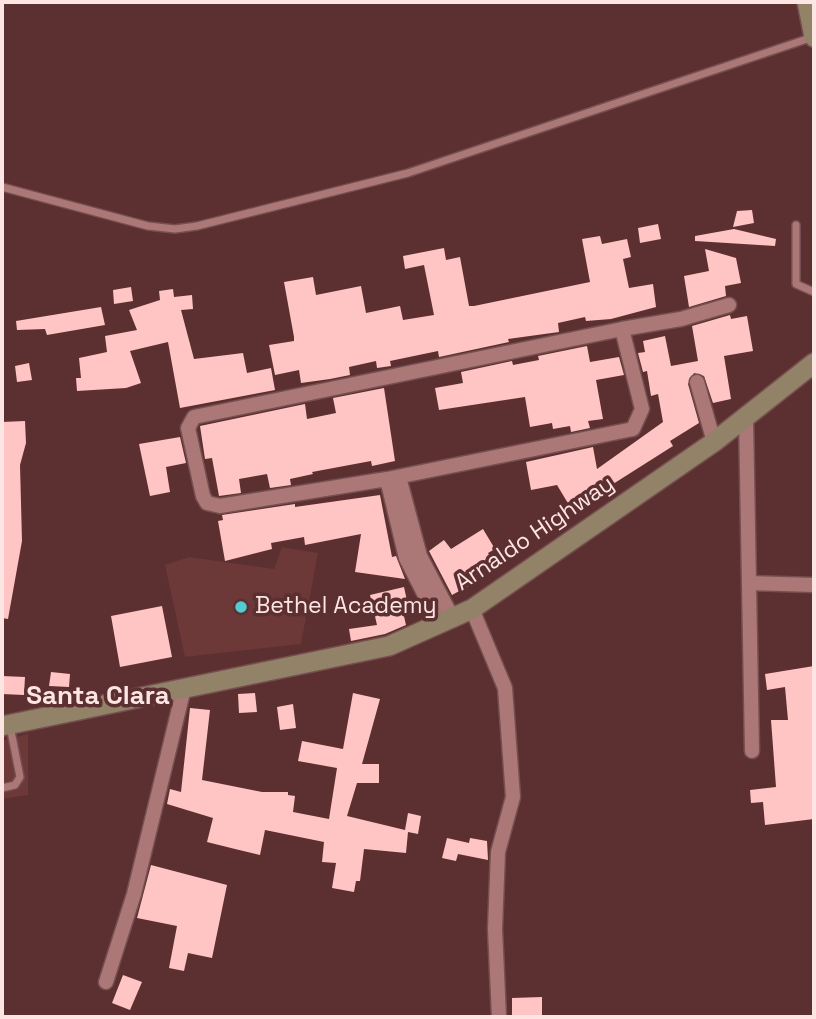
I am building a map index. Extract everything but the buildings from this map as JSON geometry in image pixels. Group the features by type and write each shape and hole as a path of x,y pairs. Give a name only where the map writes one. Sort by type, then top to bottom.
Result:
{"main road":[{"path":"807,2 814,37"},
{"name":"Arnaldo Highway","path":"6,725 389,646 472,608 714,442 814,363"}],"street":[{"path":"622,329 642,409 633,429 393,478 213,506 203,496 188,423 194,417 622,329 681,319 729,305"},
{"path":"697,382 714,442"},
{"path":"746,417 752,751"},
{"path":"393,478 413,557 445,620"},
{"path":"749,583 814,585"},
{"path":"472,608 505,688 513,797 498,852 495,929 499,1017"},
{"path":"106,982 134,894 184,688"}],"lane":[{"path":"2,187 148,226 174,229 197,226 408,173 814,37"},
{"path":"796,225 796,284 814,292"},
{"path":"2,788 15,785 20,777 6,725"}],"shaded area":[{"name":"Bethel Academy","path":"282,547 318,553 301,644 185,657 165,565 189,557 274,569"},
{"path":"28,734 28,795 2,799 2,741"}],"place":[{"name":"Bethel Academy","path":"241,607"}],"district":[{"name":"Santa Clara","path":"98,697"}]}
